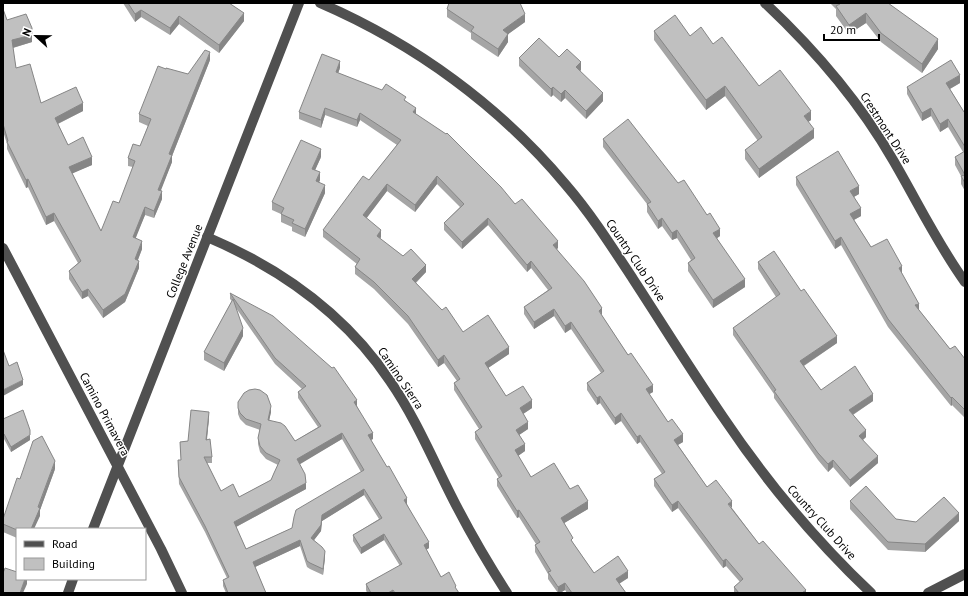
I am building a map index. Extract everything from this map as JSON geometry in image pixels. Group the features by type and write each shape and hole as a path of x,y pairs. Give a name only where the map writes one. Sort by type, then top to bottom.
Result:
{"street":[{"name":"College Avenue","path":"93,528 299,3"},
{"name":"Country Club Drive","path":"320,3 350,16 400,43 448,75 493,111 527,143 566,185 601,231 718,410 755,462 796,515 841,564 871,593"},
{"name":"Crestmont Drive","path":"765,3 792,28 832,72 860,109 893,159 931,229 965,282"},
{"name":"Camino Sierra","path":"208,237 268,266 303,290 335,317 364,348 390,380 412,416 457,507 507,593"},
{"name":"Camino Primavera","path":"3,248 118,466 182,593"},
{"path":"928,593 965,574"},
{"path":"68,593 73,580"}],"building":[{"path":"128,3 229,3 244,13 219,45 179,16 170,28 141,10 135,14"},
{"path":"449,3 520,3 525,14 503,30 508,34 498,49 471,31 474,27 447,9"},
{"path":"840,3 888,3 938,39 922,64 881,33 866,13 849,25 836,6"},
{"path":"3,9 7,20 26,14 32,28 32,35 12,40 16,68 30,64 41,103 76,87 83,103 55,118 68,145 83,137 92,157 69,167 101,231 113,201 119,203 135,161 128,158 133,144 140,146 151,119 139,114 158,66 188,74 205,50 210,52 169,154 172,155 158,190 162,191 154,211 145,207 133,237 142,241 135,259 139,261 125,294 103,310 88,289 82,292 69,271 81,261 54,213 46,217 28,179 26,180 7,142 3,124"},
{"path":"675,15 690,36 701,27 713,44 722,37 759,86 780,70 811,111 804,116 814,129 759,169 745,150 762,137 725,86 706,100 654,31"},
{"path":"539,38 559,57 567,49 581,62 576,67 603,93 586,111 565,90 561,94 553,87 551,89 519,58"},
{"path":"322,54 340,61 336,72 382,90 386,84 406,97 404,100 416,108 413,112 446,134 447,133 501,187 515,204 522,199 558,241 553,245 584,281 602,308 599,311 628,355 631,353 653,385 646,389 668,422 672,419 683,434 674,440 707,487 716,480 732,501 728,504 759,544 763,541 806,590 802,593 739,593 734,587 743,579 726,559 723,561 678,501 672,505 654,479 665,472 640,435 637,437 621,413 615,418 600,396 597,398 587,383 604,371 571,322 565,326 554,309 534,322 524,307 552,288 531,261 527,265 488,218 462,242 444,223 464,204 437,176 415,205 387,184 363,215 381,230 377,236 403,256 411,249 426,265 412,279 442,310 446,307 463,332 488,315 509,347 485,363 506,396 523,386 532,400 520,408 528,422 516,430 525,444 515,450 531,477 554,463 570,489 578,485 588,501 561,518 573,538 571,540 594,573 618,556 628,571 616,579 626,593 572,593 565,583 558,587 548,572 551,571 535,545 540,542 519,510 517,511 497,479 502,476 475,432 482,427 454,383 460,379 444,355 438,360 408,316 374,282 355,267 360,259 323,230 363,176 369,180 401,140 360,113 357,120 325,108 321,120 299,112"},
{"path":"951,60 960,75 946,83 964,112 965,111 965,147 948,119 940,124 931,108 922,113 907,87"},
{"path":"628,119 678,183 684,180 707,215 710,213 720,229 713,233 745,279 713,300 688,263 695,258 677,230 672,233 662,218 658,221 647,204 651,202 603,139"},
{"path":"301,140 321,149 312,169 320,172 316,181 325,185 305,229 292,223 294,220 281,214 284,208 272,202"},
{"path":"838,151 859,186 850,191 861,208 850,214 871,247 887,239 902,266 899,268 919,304 915,305 950,349 955,346 965,359 965,410 952,397 951,398 888,319 841,237 835,241 796,177"},
{"path":"965,151 965,175 955,157"},
{"path":"965,175 965,183 961,176"},
{"path":"774,251 801,291 804,289 837,336 800,361 821,390 855,366 873,394 849,410 866,430 859,436 878,456 850,480 833,460 828,464 818,453 774,391 776,390 733,328 780,294 758,262"},
{"path":"230,293 273,316 332,368 334,367 357,400 354,402 373,433 368,435 387,467 389,466 407,498 404,500 429,542 424,545 441,577 449,572 459,593 395,593 393,590 388,593 371,593 366,584 402,564 384,534 361,548 353,535 382,518 364,489 322,515 321,525 311,538 325,551 323,569 307,561 300,540 253,562 266,593 228,593 223,580 229,577 205,526 179,477 178,460 181,460 180,442 188,441 191,410 209,412 206,440 210,439 212,457 204,457 221,491 233,484 239,497 271,480 280,460 266,453 260,446 258,438 261,424 246,419 240,413 238,402 244,393 255,389 260,390 267,395 271,406 268,420 281,423 285,426 295,441 321,426 298,392 306,386 275,358","holes":["342,433 364,470 296,510 292,528 246,549 234,522 306,483 305,474 297,459"]},
{"path":"233,299 243,328 224,363 204,352"},
{"path":"3,350 9,366 17,362 23,380 3,390"},
{"path":"23,410 30,430 30,435 11,447 3,434 3,419"},
{"path":"42,436 55,461 38,507 40,508 31,528 16,528 16,530 3,524 3,519 17,478 20,479 33,441"},
{"path":"866,486 896,519 916,522 944,497 959,513 925,544 888,542 850,501"},
{"path":"5,568 16,572 16,580 25,580 20,593 3,593 3,573"}]}
